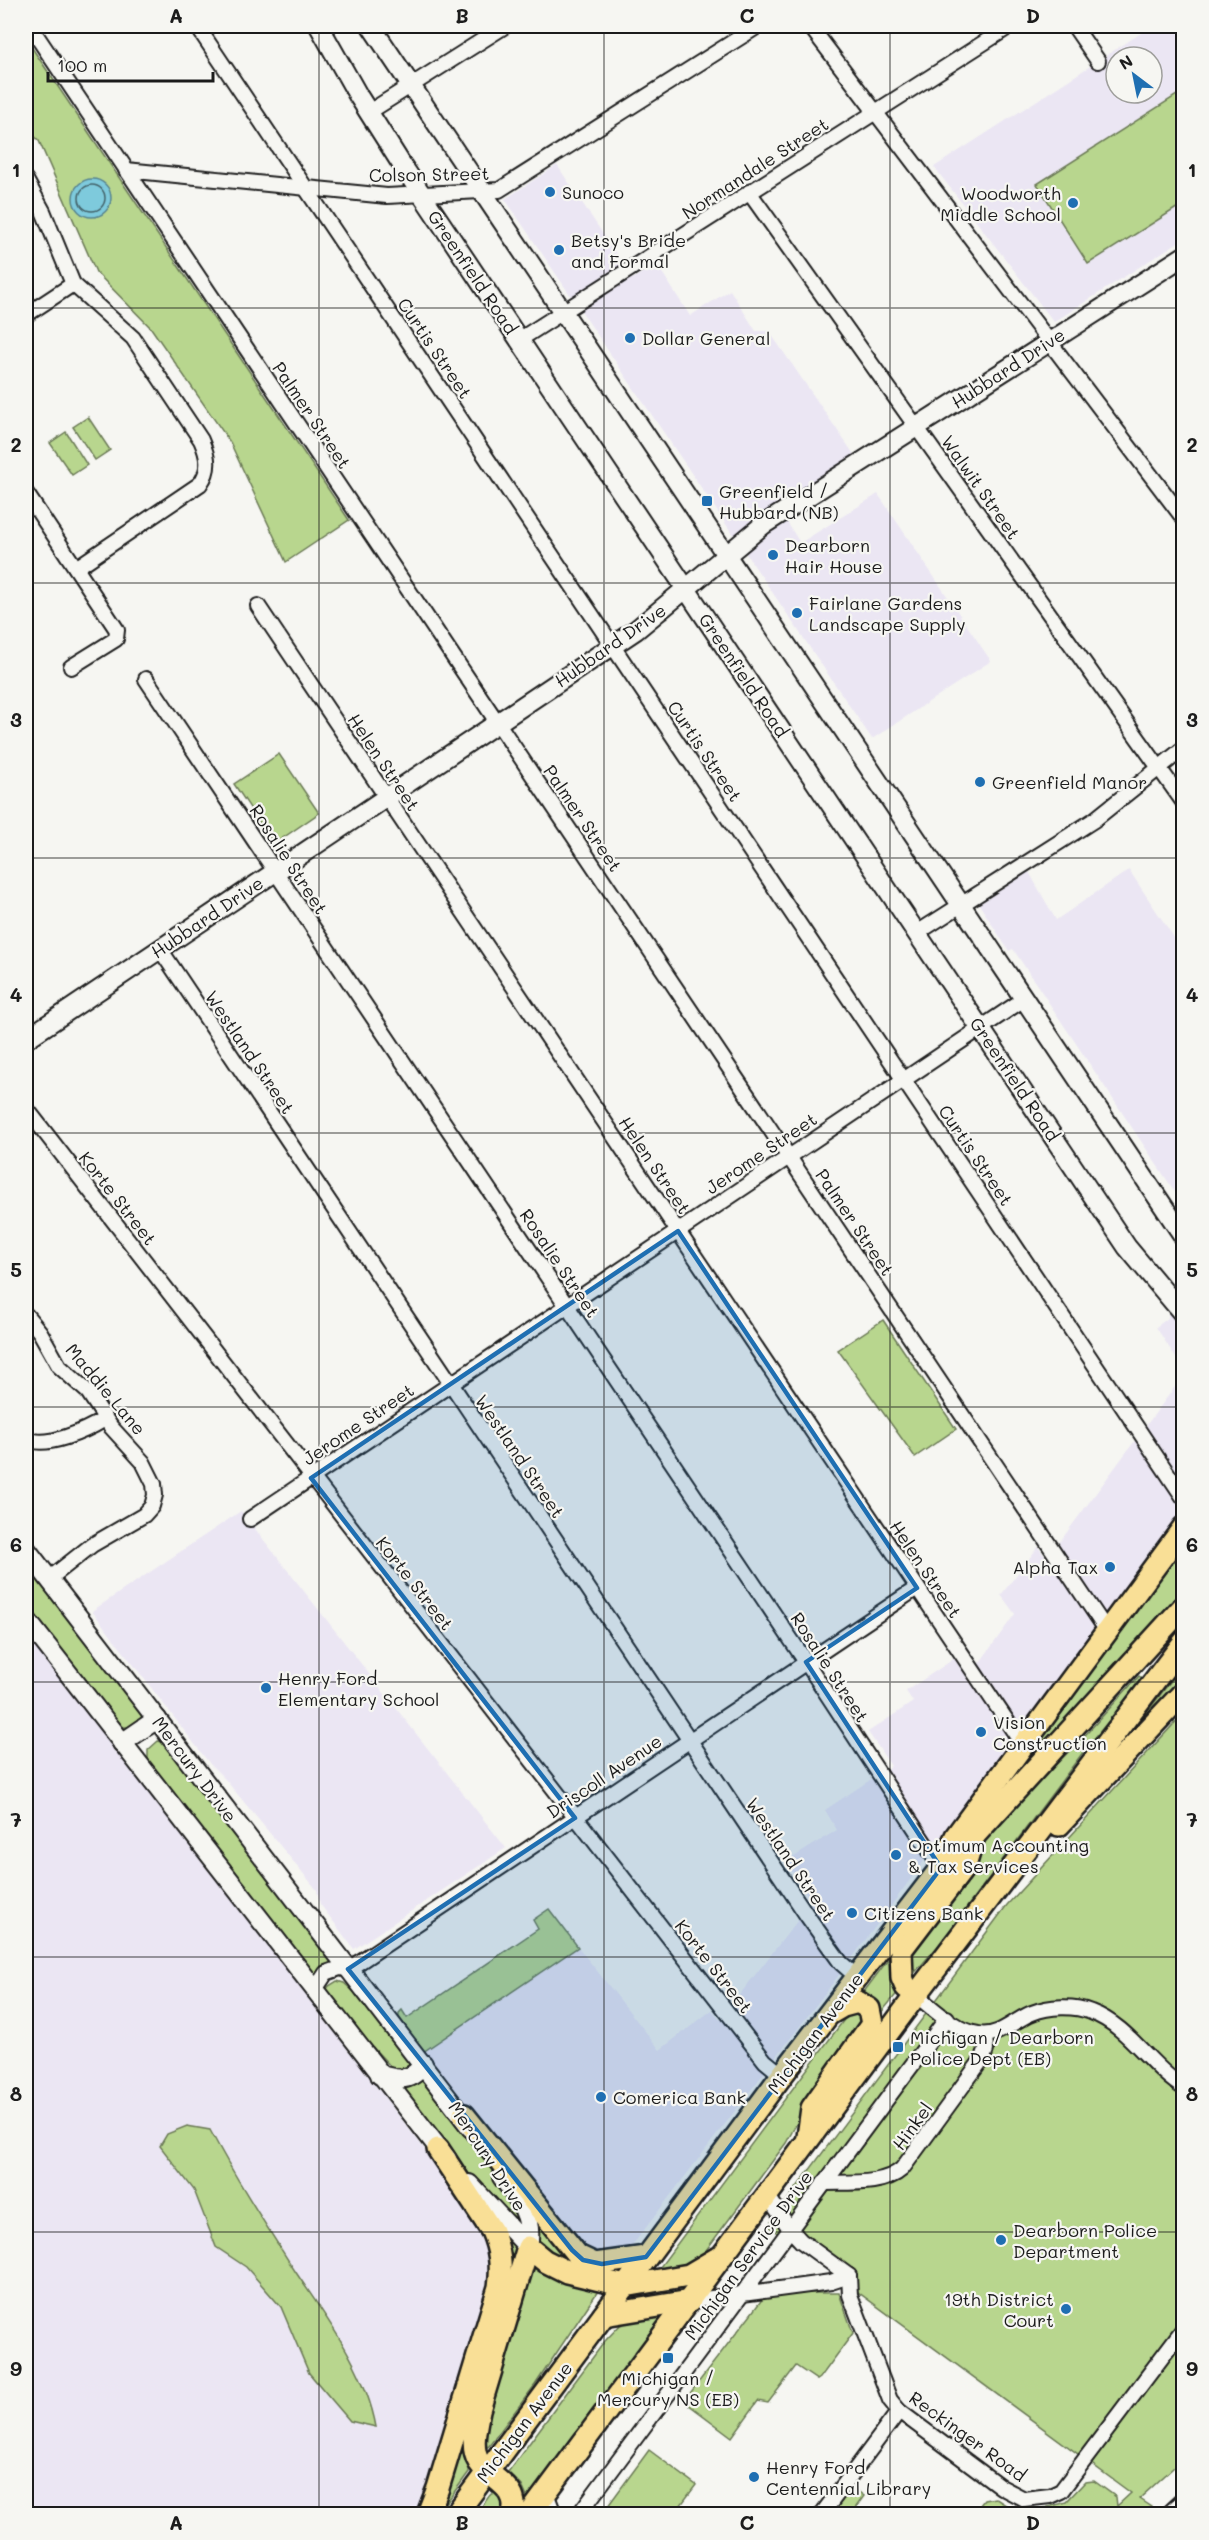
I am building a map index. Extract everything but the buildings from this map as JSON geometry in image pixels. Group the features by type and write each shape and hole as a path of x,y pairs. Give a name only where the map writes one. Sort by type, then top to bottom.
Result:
{"main road":[{"path":"943,1866 956,1836 1184,1527"},
{"name":"Michigan Avenue","path":"456,2514 782,2075 943,1866 974,1836 1184,1606"},
{"path":"530,2514 985,1903 1184,1642"},
{"path":"985,1903 1184,1692"},
{"path":"916,1995 906,1987 902,1978 901,1950 965,1866 974,1836"},
{"path":"807,2141 812,2108 872,2024 869,2009 858,2002 843,2006 828,2016"},
{"path":"464,2115 578,2256 595,2264 646,2257"},
{"path":"428,2514 442,2477 499,2287 501,2272 497,2242 492,2230 438,2149"},
{"path":"513,2514 516,2505 510,2490 479,2461 475,2451 475,2430 528,2247 567,2272 625,2286 689,2275 726,2252"},
{"path":"604,2315 690,2301"}],"street":[{"name":"Palmer Street","path":"30,26 1107,1631"},
{"name":"Curtis Street","path":"197,26 1184,1498"},
{"name":"Greenfield Road","path":"319,26 369,112 422,195 980,1028 1128,1247 1184,1315"},
{"path":"371,26 1184,1237"},
{"path":"369,112 505,26"},
{"name":"Colson Street","path":"126,170 387,196 499,190 758,26"},
{"path":"810,26 1184,519"},
{"name":"Normandale Street","path":"519,340 1010,26"},
{"path":"1074,26 1098,61"},
{"path":"26,180 43,211 73,284 133,338 201,440 206,452 208,467 200,484 76,568"},
{"name":"Walwit Street","path":"749,192 1184,804"},
{"name":"Hubbard Drive","path":"28,1036 613,645 667,606 763,525 1049,342 1181,262"},
{"path":"26,315 73,284"},
{"path":"26,493 115,624 118,634 107,645 71,667"},
{"name":"Helen Street","path":"258,606 1023,1745"},
{"name":"Rosalie Street","path":"147,680 943,1866"},
{"path":"917,933 1094,820 1184,748"},
{"name":"Westland Street","path":"160,949 808,1917 841,1963 857,1977"},
{"name":"Jerome Street","path":"250,1519 1024,999"},
{"name":"Korte Street","path":"26,1108 575,1818 765,2061 782,2075"},
{"name":"Maddie Lane","path":"26,1314 40,1332 59,1366 88,1392 105,1419 136,1453 149,1472 154,1484 155,1495 152,1506 134,1521 84,1551 49,1579"},
{"path":"26,1438 40,1441 73,1435 105,1419"},
{"name":"Mercury Drive","path":"26,1549 348,1969 464,2115 495,2167 526,2212 530,2228 528,2247"},
{"name":"Driscoll Avenue","path":"314,1991 326,1973 340,1968 348,1969 917,1588"},
{"name":"Mercury Drive","path":"26,1619 438,2149 528,2247"},
{"path":"122,1743 157,1719"},
{"path":"916,1995 959,2027 982,2034 996,2032 1043,2010 1065,2008 1090,2011 1107,2020 1166,2075 1184,2088"},
{"name":"Michigan Service Drive","path":"579,2514 947,2018"},
{"name":"Hinkel","path":"824,2183 882,2179 896,2175 985,2055 982,2034"},
{"path":"380,2075 397,2080 408,2079 419,2071 423,2064"},
{"path":"767,2195 801,2241 849,2276"},
{"path":"690,2301 831,2282 849,2276"},
{"name":"Reckinger Road","path":"849,2276 850,2295 883,2388 899,2411 1001,2487 1024,2499 1050,2496 1061,2491 1184,2328"},
{"path":"822,2514 899,2411"},
{"path":"546,2493 554,2514"}],"highlighted area":[{"path":"678,1231 917,1588 806,1662 941,1868 646,2257 602,2264 583,2260 572,2250 348,1969 575,1818 311,1478"}],"shaded area":[{"name":"Woodworth Middle School","path":"1152,26 1183,26 1183,239 1054,322 934,167 1104,57 1104,105 1164,105 1164,45 1123,45"},
{"path":"557,165 633,279 656,263 690,316 730,290 756,331 769,331 853,453 863,473 787,522 800,543 878,494 991,661 872,739 505,199"},
{"path":"1129,870 1183,951 1183,1204 1013,949 1009,951 979,904 1029,872 1056,920"},
{"path":"1168,1311 1183,1326 1183,1369 1156,1327 1168,1318"},
{"path":"1183,1376 1183,1512 855,1954 631,2247 614,2258 579,2249 423,2052 578,1947 660,2050 712,2010 720,2020 812,1902 786,1862 837,1830 825,1810 891,1766 868,1732 913,1702 906,1691 967,1650 978,1665 1015,1614 1001,1595 1038,1547 1047,1559"},
{"name":"Henry Ford Elementary School","path":"241,1511 506,1848 354,1949 320,1904 317,1890 210,1764 92,1611"},
{"path":"26,1632 484,2226 496,2260 423,2514 26,2514"}],"green space":[{"path":"26,39 349,520 286,562 230,442 151,328 96,272 39,141 26,127"},
{"path":"1183,91 1183,204 1088,264 1037,184"},
{"path":"88,417 110,450 95,460 73,427"},
{"path":"66,432 87,465 72,475 50,443"},
{"path":"279,754 319,813 274,844 234,784"},
{"path":"883,1320 956,1429 915,1457 838,1350"},
{"path":"1183,1540 1183,1590 999,1794"},
{"path":"26,1558 142,1713 141,1719 133,1727 122,1727 117,1724 26,1606"},
{"path":"1183,1665 1183,1677 1128,1737"},
{"path":"1139,1676 1143,1679 1084,1751 937,1947 911,1977 907,1959 987,1835 1087,1733"},
{"path":"1183,1714 1184,2458 1139,2499 1151,2507 1141,2514 973,2514 984,2500 995,2498 1015,2511 1031,2512 1066,2502 1085,2482 1094,2481 1116,2497 1117,2506 1131,2493 768,2226 1007,1905"},
{"path":"158,1741 167,1743 336,1966 316,1976 148,1761 148,1750"},
{"path":"549,1909 578,1947 423,2052 399,2017 399,2013 402,2010 407,2018 538,1929 533,1920"},
{"path":"893,1953 899,1991 880,2014 872,1999 863,1993"},
{"path":"337,1981 344,1983 354,1992 411,2054 412,2068 399,2072 393,2069 354,2027 326,1990"},
{"path":"854,2010 866,2017 805,2108 786,2143 704,2253 683,2268 657,2271 849,2013"},
{"path":"423,2077 443,2097 521,2211 521,2234 448,2149 404,2090 416,2084"},
{"path":"187,2126 210,2130 262,2219 344,2346 364,2385 376,2427 350,2421 309,2373 281,2307 246,2267 216,2247 194,2190 160,2146 167,2134"},
{"path":"502,2168 609,2275 543,2254"},
{"path":"492,2221 520,2244 469,2444 469,2472 438,2514 500,2295"},
{"path":"528,2255 600,2288 535,2385 489,2446 484,2449 480,2431"},
{"path":"767,2293 839,2293 853,2333 820,2378 817,2380 796,2366 768,2403 758,2401 732,2437 684,2401"},
{"path":"666,2312 527,2497 522,2486 508,2472 605,2341 624,2321"},
{"path":"649,2450 696,2485 674,2514 602,2514"},
{"path":"855,2489 864,2496 851,2514 831,2514 849,2491"},
{"path":"500,2493 507,2514 476,2514 490,2495"}],"water":[{"path":"92,179 106,184 111,198 106,212 92,217 78,212 73,198 78,184"}],"railway":[{"path":"1156,2514 1184,2488"}],"place":[{"name":"Sunoco","path":"550,192"},
{"name":"Woodworth Middle School","path":"1073,203"},
{"name":"Betsy's Bride and Formal","path":"559,250"},
{"name":"Dollar General","path":"630,338"},
{"name":"Greenfield / Hubbard (NB)","path":"707,501"},
{"name":"Dearborn Hair House","path":"773,555"},
{"name":"Fairlane Gardens Landscape Supply","path":"797,613"},
{"name":"Greenfield Manor","path":"980,782"},
{"name":"Alpha Tax","path":"1110,1567"},
{"name":"Henry Ford Elementary School","path":"266,1688"},
{"name":"Vision Construction","path":"981,1732"},
{"name":"Optimum Accounting & Tax Services","path":"896,1855"},
{"name":"Citizens Bank","path":"852,1913"},
{"name":"Michigan / Dearborn Police Dept (EB)","path":"898,2047"},
{"name":"Comerica Bank","path":"601,2097"},
{"name":"Dearborn Police Department","path":"1001,2240"},
{"name":"19th District Court","path":"1066,2309"},
{"name":"Michigan / Mercury NS (EB)","path":"668,2358"},
{"name":"Henry Ford Centennial Library","path":"754,2477"}]}
